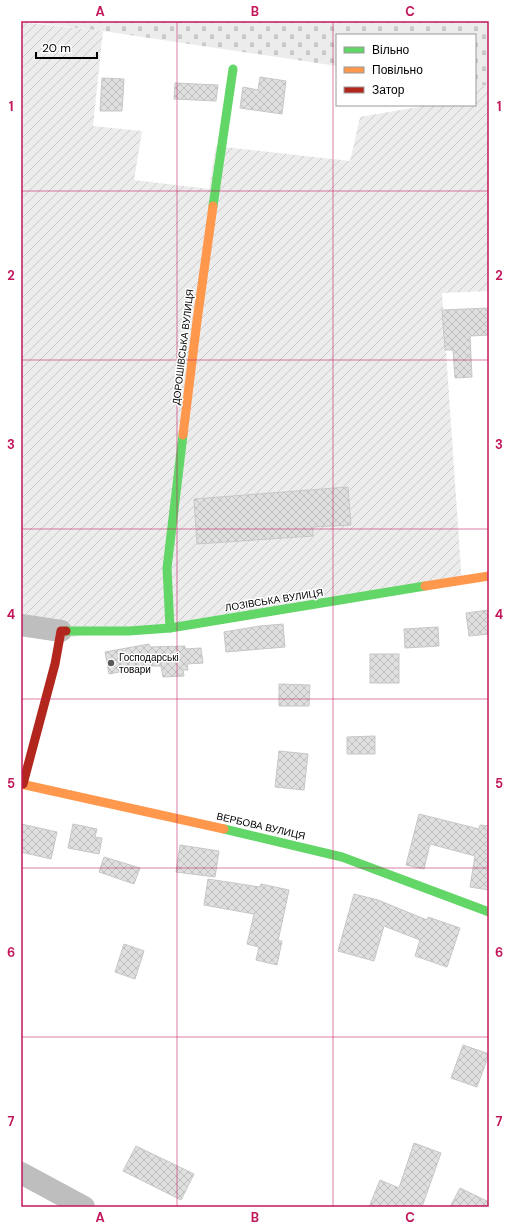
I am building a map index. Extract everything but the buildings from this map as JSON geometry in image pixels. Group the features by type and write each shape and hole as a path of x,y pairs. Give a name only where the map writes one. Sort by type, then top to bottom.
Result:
{"street":[{"name":"ДОРОШІВСЬКА ВУЛИЦЯ","path":"170,628 167,568 197,321 233,69"},
{"name":"ЛОЗІВСЬКА ВУЛИЦЯ","path":"61,631 129,631 170,628 489,576"},
{"path":"21,625 61,631 55,664 22,784"},
{"name":"ВЕРБОВА ВУЛИЦЯ","path":"22,784 342,857 489,912"},
{"path":"21,1173 84,1207"}],"green space":[{"path":"21,21 489,21 489,86 476,84 476,34 336,34 336,66 103,31"},
{"path":"21,22 103,31 93,126 142,131 134,180 209,189 216,146 350,161 360,117 423,106 476,106 476,84 489,86 489,291 442,293 462,584 71,637 21,623"}],"traffic: fast":[{"path":"213,206 233,69"},
{"path":"170,628 167,568 183,435"},
{"path":"66,631 129,631 170,628 425,586"},
{"path":"224,829 342,857 489,912"}],"traffic: slow":[{"path":"183,435 213,206"},
{"path":"425,586 489,576"},
{"path":"21,784 224,829"}],"traffic: jam":[{"path":"23,784 55,664 61,631 66,631"}],"place":[{"name":"Господарські товари","path":"111,663"}]}
